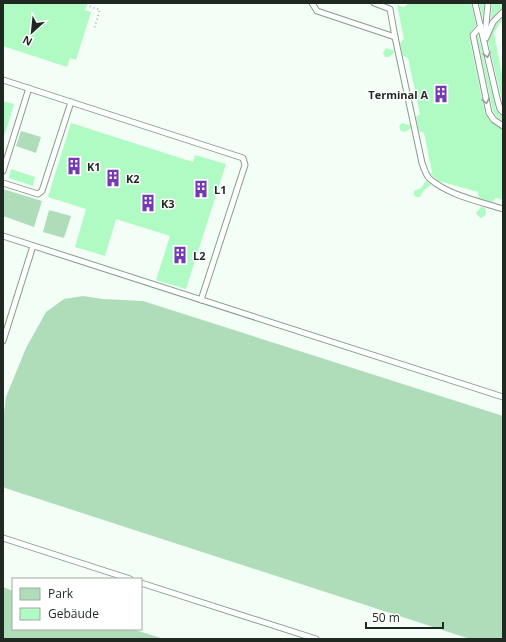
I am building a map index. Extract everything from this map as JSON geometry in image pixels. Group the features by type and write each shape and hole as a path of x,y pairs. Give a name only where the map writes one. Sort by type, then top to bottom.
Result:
{"lane":[{"path":"312,3 317,11 395,37"},
{"path":"374,3 390,8"},
{"path":"393,3 390,8 395,37 422,163 429,179 458,195 503,209"},
{"path":"476,3 497,98 500,109 503,112"},
{"path":"484,41 488,3"},
{"path":"484,41 493,22 503,12"},
{"path":"481,26 473,35 489,113 494,120 503,126"},
{"path":"3,80 243,158 245,165 202,300"},
{"path":"3,171 29,88"},
{"path":"3,183 38,194 42,191 71,102"},
{"path":"3,236 503,397"},
{"path":"3,342 33,246"},
{"path":"3,538 127,578"},
{"path":"142,583 316,639"}],"path":[{"path":"90,3 89,6 100,10 94,29"}],"green space":[{"path":"21,131 41,137 36,153 16,146"},
{"path":"3,189 42,201 34,227 3,216"},
{"path":"49,210 71,216 64,238 43,232"},
{"path":"83,296 103,299 143,301 503,416 503,639 470,639 5,488 3,485 3,420 6,397 26,348 46,312 64,299"},
{"path":"3,587 12,591 12,630 135,630 164,639 3,639"}],"building":[{"path":"3,3 88,3 85,10 91,12 76,60 70,58 67,67 3,46"},
{"name":"Terminal A","path":"409,3 471,3 476,25 469,36 485,114 492,123 503,130 503,200 496,198 492,202 479,198 478,192 439,181 431,174 432,172 424,133 419,131 416,117 420,114 408,58 403,56 400,43 404,39 397,5 404,7"},
{"path":"479,3 484,3 483,18"},
{"path":"492,3 503,3 503,8 500,9 491,19"},
{"path":"503,18 494,33 503,79 503,105 488,41 496,24"},
{"path":"478,35 496,110 503,116 503,121 497,117 493,111"},
{"path":"386,48 393,49 394,53 389,57 385,57 383,53"},
{"path":"3,101 14,104 5,134 3,133"},
{"path":"71,123 193,162 195,155 226,164 186,289 156,280 170,236 116,219 105,256 75,247 86,209 48,197"},
{"path":"402,123 408,125 410,124 411,128 405,132 401,131 399,126"},
{"path":"11,169 35,177 33,186 9,178"},
{"path":"426,181 431,185 424,190 420,197 416,197 414,195 414,191 421,188"},
{"path":"481,207 485,208 486,214 481,218 476,213"}],"place":[{"name":"Terminal A","path":"441,94"},
{"name":"K1","path":"74,166"},
{"name":"K2","path":"113,178"},
{"name":"L1","path":"201,189"},
{"name":"K3","path":"148,203"},
{"name":"L2","path":"180,255"}]}
